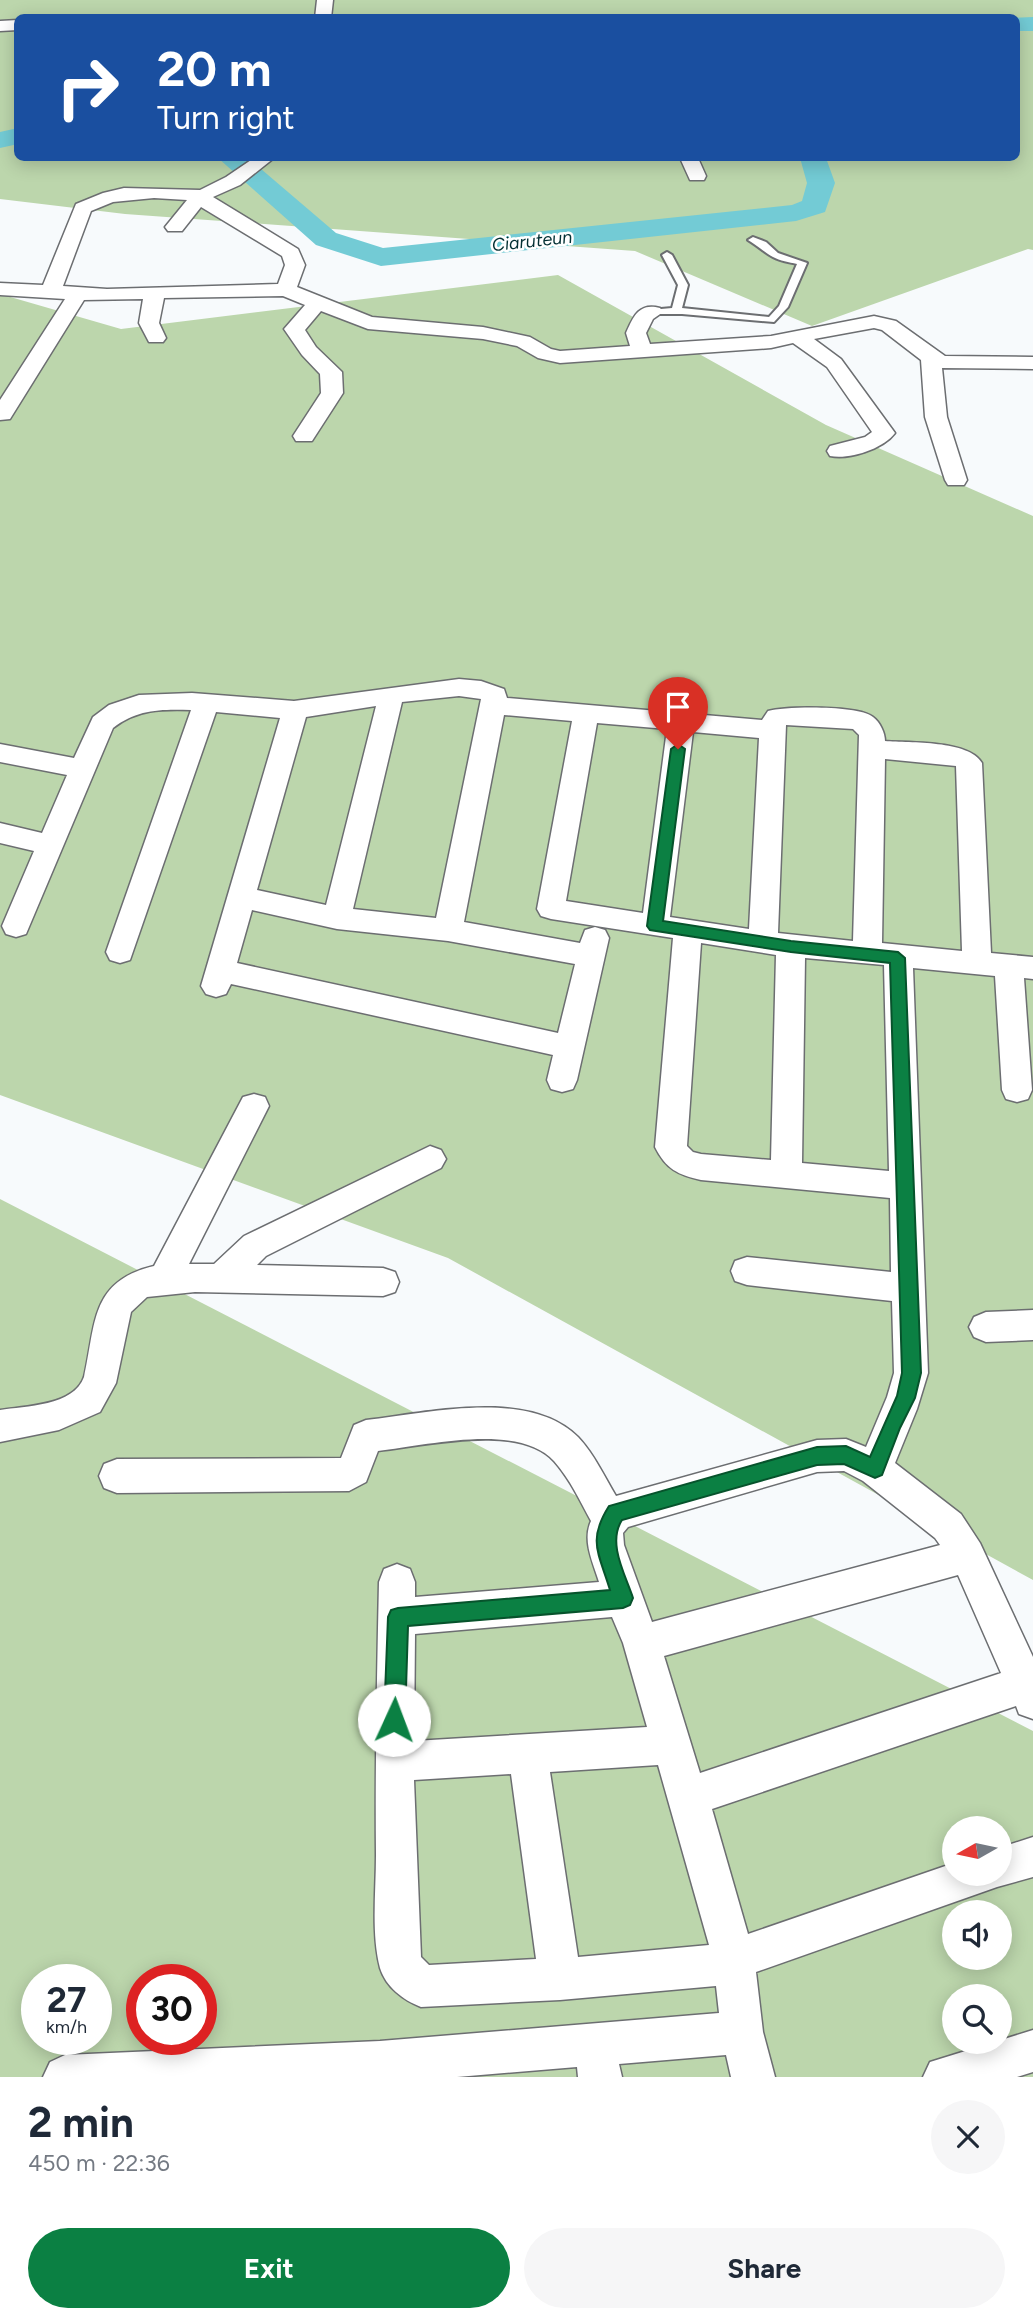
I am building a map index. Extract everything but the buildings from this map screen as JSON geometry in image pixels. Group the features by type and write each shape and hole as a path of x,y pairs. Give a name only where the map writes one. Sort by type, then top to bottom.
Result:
{"street":[{"path":"50,293 83,208 104,197 119,194 199,196 233,181 260,161"},
{"path":"690,161 697,176"},
{"path":"175,227 199,196"},
{"path":"199,196 291,253 295,265 286,290"},
{"path":"0,289 78,295 286,290 368,323 483,333 523,341 545,354 560,357 799,338 853,324 874,322 889,325 931,358 959,363 1033,363"},
{"path":"155,292 149,323 156,338"},
{"path":"2,414 78,295"},
{"path":"304,436 332,393 331,372 309,352 294,330 317,303"},
{"path":"642,352 636,332 644,315 653,312"},
{"path":"799,338 834,363 884,433 873,442 838,451"},
{"path":"931,358 936,417 956,480"},
{"path":"16,926 102,723 111,712 149,700 295,710 436,688 485,690 495,695 448,930"},
{"path":"337,918 391,696"},
{"path":"120,952 206,704"},
{"path":"493,705 681,724 773,730"},
{"path":"295,710 219,978 570,1047"},
{"path":"586,713 551,909 777,944 1021,967 1017,1090"},
{"path":"786,1175 777,944 773,730 777,717 857,720 869,728 871,749 882,956 905,1186 909,1289 911,1373 906,1398 892,1424 875,1469"},
{"path":"655,926 681,724"},
{"path":"871,749 954,756 965,759 968,763 977,964"},
{"path":"0,753 82,769"},
{"path":"0,833 50,845"},
{"path":"242,897 337,918 448,930 591,956"},
{"path":"562,1080 600,917"},
{"path":"688,931 671,1147 676,1158 684,1164 905,1186"},
{"path":"165,1278 254,1106"},
{"path":"221,1279 255,1245 430,1159"},
{"path":"747,1271 909,1289"},
{"path":"0,1426 52,1415 88,1402 96,1391 103,1372 109,1327 120,1299 138,1283 165,1278 383,1282"},
{"path":"986,1327 1033,1325"},
{"path":"117,1476 349,1474 357,1467 361,1443 366,1436 505,1423 543,1431 568,1449 581,1466 610,1521"},
{"path":"689,1797 1030,1688 967,1555 948,1526 875,1469 846,1455 817,1456 615,1513 605,1530 606,1545 623,1598 642,1643 689,1797 734,1959 742,2032 753,2077"},
{"path":"642,1643 967,1555"},
{"path":"623,1598 398,1600 394,1762 397,1931 401,1968 421,1986 560,1979 717,1965 947,1886"},
{"path":"394,1762 671,1745"},
{"path":"528,1754 560,1979"},
{"path":"1012,1864 1033,1857"},
{"path":"65,2077 597,2061 742,2032"},
{"path":"945,2077 988,2071 1033,2051"}],"lane":[{"path":"653,312 676,311 771,320 783,306 802,263 775,255 763,244 753,240"},
{"path":"667,255 683,285 676,311"}],"green space":[{"path":"0,0 1033,0 1033,250 1028,249 812,326 635,251 125,214 0,199"},
{"path":"558,275 826,425 1033,516 1033,1580 448,1258 0,1095 0,294 121,329"},
{"path":"0,1199 1033,1731 1033,2077 0,2077"}],"waterway":[{"name":"Ciaruteun","path":"1020,24 1033,24"},
{"name":"Ciaruteun","path":"0,140 14,137"},
{"name":"Ciaruteun","path":"235,161 326,239 381,257 796,213 815,206 821,183 814,161"}],"route":[{"path":"394,1720 398,1617 623,1598 606,1545 605,1530 615,1513 817,1456 846,1455 875,1469 892,1424 906,1398 911,1373 898,958 655,926 678,749"}]}
